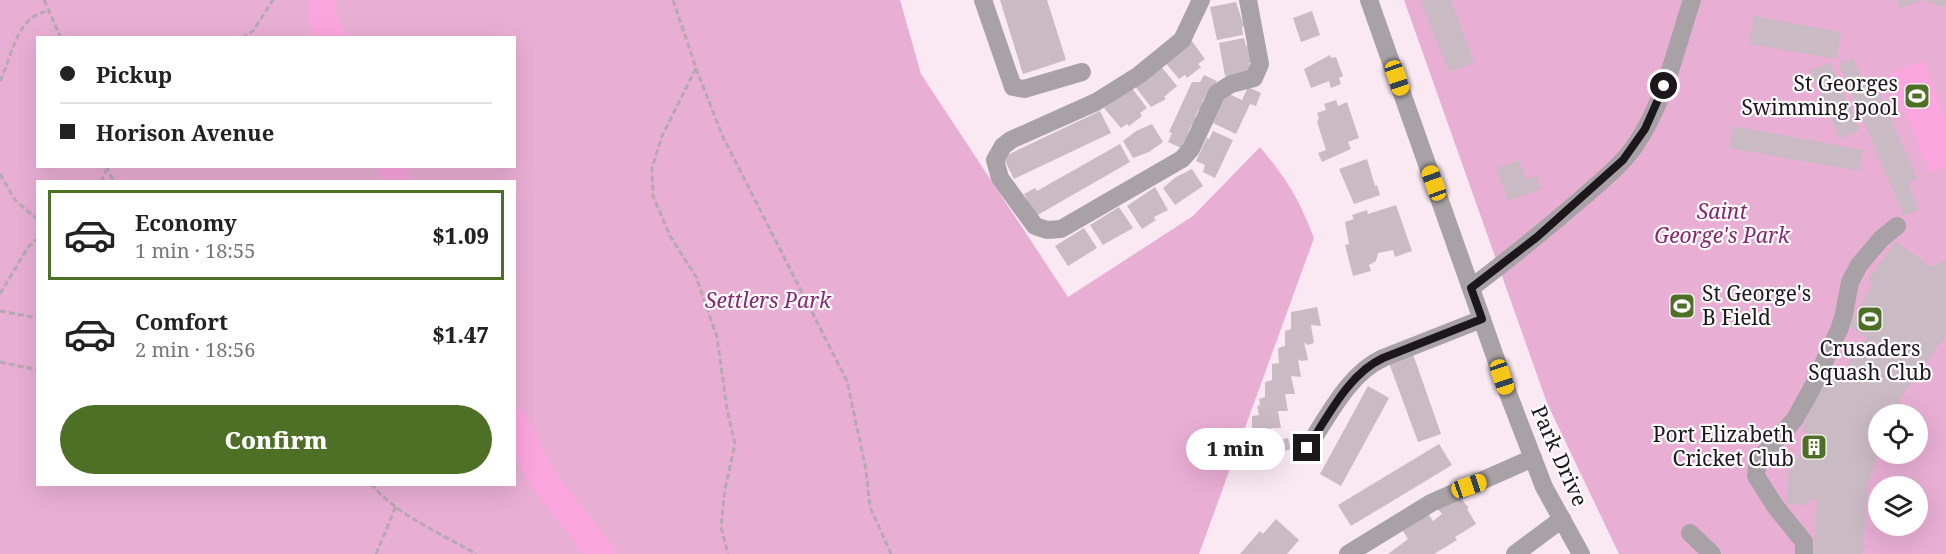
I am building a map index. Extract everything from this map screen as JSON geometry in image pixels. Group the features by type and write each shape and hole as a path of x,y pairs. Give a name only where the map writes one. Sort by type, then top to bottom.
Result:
{"street":[{"path":"984,0 1013,87 1024,89 1082,72"},
{"path":"1201,0 1182,40 1139,75 1111,95 1011,140 1000,150 996,160 997,172 1035,226 1053,231 1071,225 1156,176 1188,154 1218,93 1231,84 1250,80 1258,73 1260,64 1248,0"},
{"name":"Park Drive","path":"1369,0 1533,459 1544,487 1581,554"},
{"path":"1471,288 1537,237 1589,192 1635,146 1645,129 1673,64 1692,0"},
{"path":"1804,554 1804,542 1775,506 1756,476 1756,466 1795,419 1811,390 1839,330 1850,282 1859,265 1881,239 1897,226"},
{"path":"1307,448 1348,388 1367,366 1482,319"},
{"path":"1348,554 1431,502 1533,459"},
{"path":"1515,554 1562,519"},
{"path":"1690,533 1712,554"}],"path":[{"path":"44,0 60,36"},
{"path":"245,36 253,31 273,0"},
{"path":"673,0 722,135 847,381 866,470 870,507 891,554"},
{"path":"0,81 10,61 22,24 38,14 49,11"},
{"path":"696,68 662,136 652,168 653,196 670,236 696,277 717,337 727,409 735,444 720,527 728,554"},
{"path":"0,174 15,200 36,218"},
{"path":"0,294 28,247 36,240"},
{"path":"0,311 36,318"},
{"path":"0,362 36,370"},
{"path":"373,486 380,495 434,533 476,554"},
{"path":"376,554 396,506"}],"green space":[{"name":"Settlers Park","path":"0,0 900,0 921,74 1068,297 1193,216 1260,147 1292,190 1314,238 1199,554 0,554"},
{"name":"Saint George's Park","path":"1404,0 1946,0 1946,554 1619,554 1547,403"}],"shaded area":[{"name":"St Georges Swimming pool","path":"1922,60 1946,118 1946,166 1930,173 1889,75"}],"building":[{"path":"1000,0 1047,0 1066,60 1023,74"},
{"path":"1420,0 1451,0 1474,63 1449,72"},
{"path":"1896,0 1921,0 1900,9"},
{"path":"1924,0 1946,0 1946,3 1944,8"},
{"path":"1236,2 1244,26 1242,27 1243,35 1217,40 1210,7"},
{"path":"1312,11 1320,35 1301,42 1293,18"},
{"path":"1754,16 1841,32 1836,59 1749,44"},
{"path":"1244,38 1246,46 1249,45 1251,71 1225,76 1219,43"},
{"path":"1191,40 1205,59 1198,64 1201,67 1187,78 1185,75 1179,79 1164,61"},
{"path":"1330,55 1331,58 1336,57 1343,76 1339,78 1341,84 1331,88 1329,81 1311,88 1304,69"},
{"path":"1853,58 1864,84 1874,80 1917,179 1908,183 1919,210 1904,216 1839,64"},
{"path":"1830,62 1860,130 1840,139 1810,71"},
{"path":"1160,65 1177,86 1164,97 1166,99 1151,107 1134,85"},
{"path":"1204,75 1217,81 1202,102 1205,103 1202,110 1199,109 1195,117 1198,118 1195,125 1192,124 1188,133 1191,134 1181,148 1168,142 1172,133 1169,132 1192,82 1200,82"},
{"path":"1131,87 1147,108 1140,113 1142,116 1129,126 1127,124 1121,128 1104,108"},
{"path":"1248,87 1261,93 1256,106 1250,104 1236,134 1213,123 1227,93 1242,100"},
{"path":"1336,100 1338,106 1347,102 1359,138 1348,142 1351,149 1322,162 1318,153 1326,150 1317,122 1319,118 1317,113 1326,110 1324,104"},
{"path":"1100,111 1111,133 1014,179 1003,157"},
{"path":"1152,124 1163,142 1149,152 1133,158 1123,141 1136,131"},
{"path":"1733,126 1863,150 1859,171 1729,148"},
{"path":"1213,131 1233,140 1215,178 1203,172 1205,165 1196,161"},
{"path":"1120,144 1130,162 1036,216 1024,194 1035,188 1037,191"},
{"path":"1367,159 1380,195 1354,204 1339,169"},
{"path":"1519,160 1526,179 1536,176 1541,189 1508,201 1496,168"},
{"path":"1192,169 1203,186 1175,205 1163,188 1176,177"},
{"path":"1155,187 1168,210 1154,217 1156,220 1142,229 1127,206"},
{"path":"1396,205 1412,251 1395,257 1393,250 1378,253 1376,261 1369,265 1371,271 1353,276 1345,245 1349,244 1345,222 1354,219 1352,215 1367,210 1368,214"},
{"path":"1119,207 1133,228 1103,245 1090,225"},
{"path":"1084,228 1097,248 1068,266 1055,246"},
{"path":"1896,241 1931,267 1946,260 1946,335 1898,404 1868,404 1868,464 1875,464 1870,476 1868,476 1863,554 1814,554 1817,499 1809,499 1808,505 1787,504 1789,460 1797,460 1808,433 1802,431 1826,373 1850,383 1856,372 1847,365 1867,338 1848,325 1873,284 1868,280"},
{"path":"1317,307 1321,326 1311,325 1314,343 1307,345 1304,342 1308,360 1298,359 1301,377 1291,376 1295,394 1285,394 1288,411 1278,411 1281,428 1271,428 1274,441 1288,438 1291,449 1266,457 1266,455 1248,458 1246,450 1241,451 1239,441 1247,439 1246,433 1252,432 1252,416 1259,415 1257,406 1260,405 1259,399 1265,397 1265,382 1272,380 1272,364 1279,363 1278,348 1285,346 1285,331 1291,329 1291,312"},
{"path":"1413,354 1441,434 1418,442 1389,363"},
{"path":"1368,386 1389,398 1341,486 1320,474"},
{"path":"1439,444 1452,465 1351,526 1338,505"},
{"path":"1458,495 1469,508 1467,509 1476,524 1455,537 1457,540 1434,554 1388,554 1408,539 1401,528 1427,512 1433,521 1442,514 1437,508"},
{"path":"1276,519 1299,540 1287,554 1240,554 1260,531 1263,534"}],"waterway":[{"path":"322,0 322,17 331,36"},
{"path":"392,168 396,180"},
{"path":"516,425 542,478 601,554"}],"place":[{"name":"St Georges Swimming pool","path":"1917,96"},
{"name":"St George's B Field","path":"1682,306"},
{"name":"Crusaders Squash Club","path":"1870,319"},
{"name":"Port Elizabeth Cricket Club","path":"1814,447"}],"route":[{"path":"1307,448 1353,381 1367,366 1482,319 1471,288 1537,237 1623,160 1645,129 1664,86"}]}
